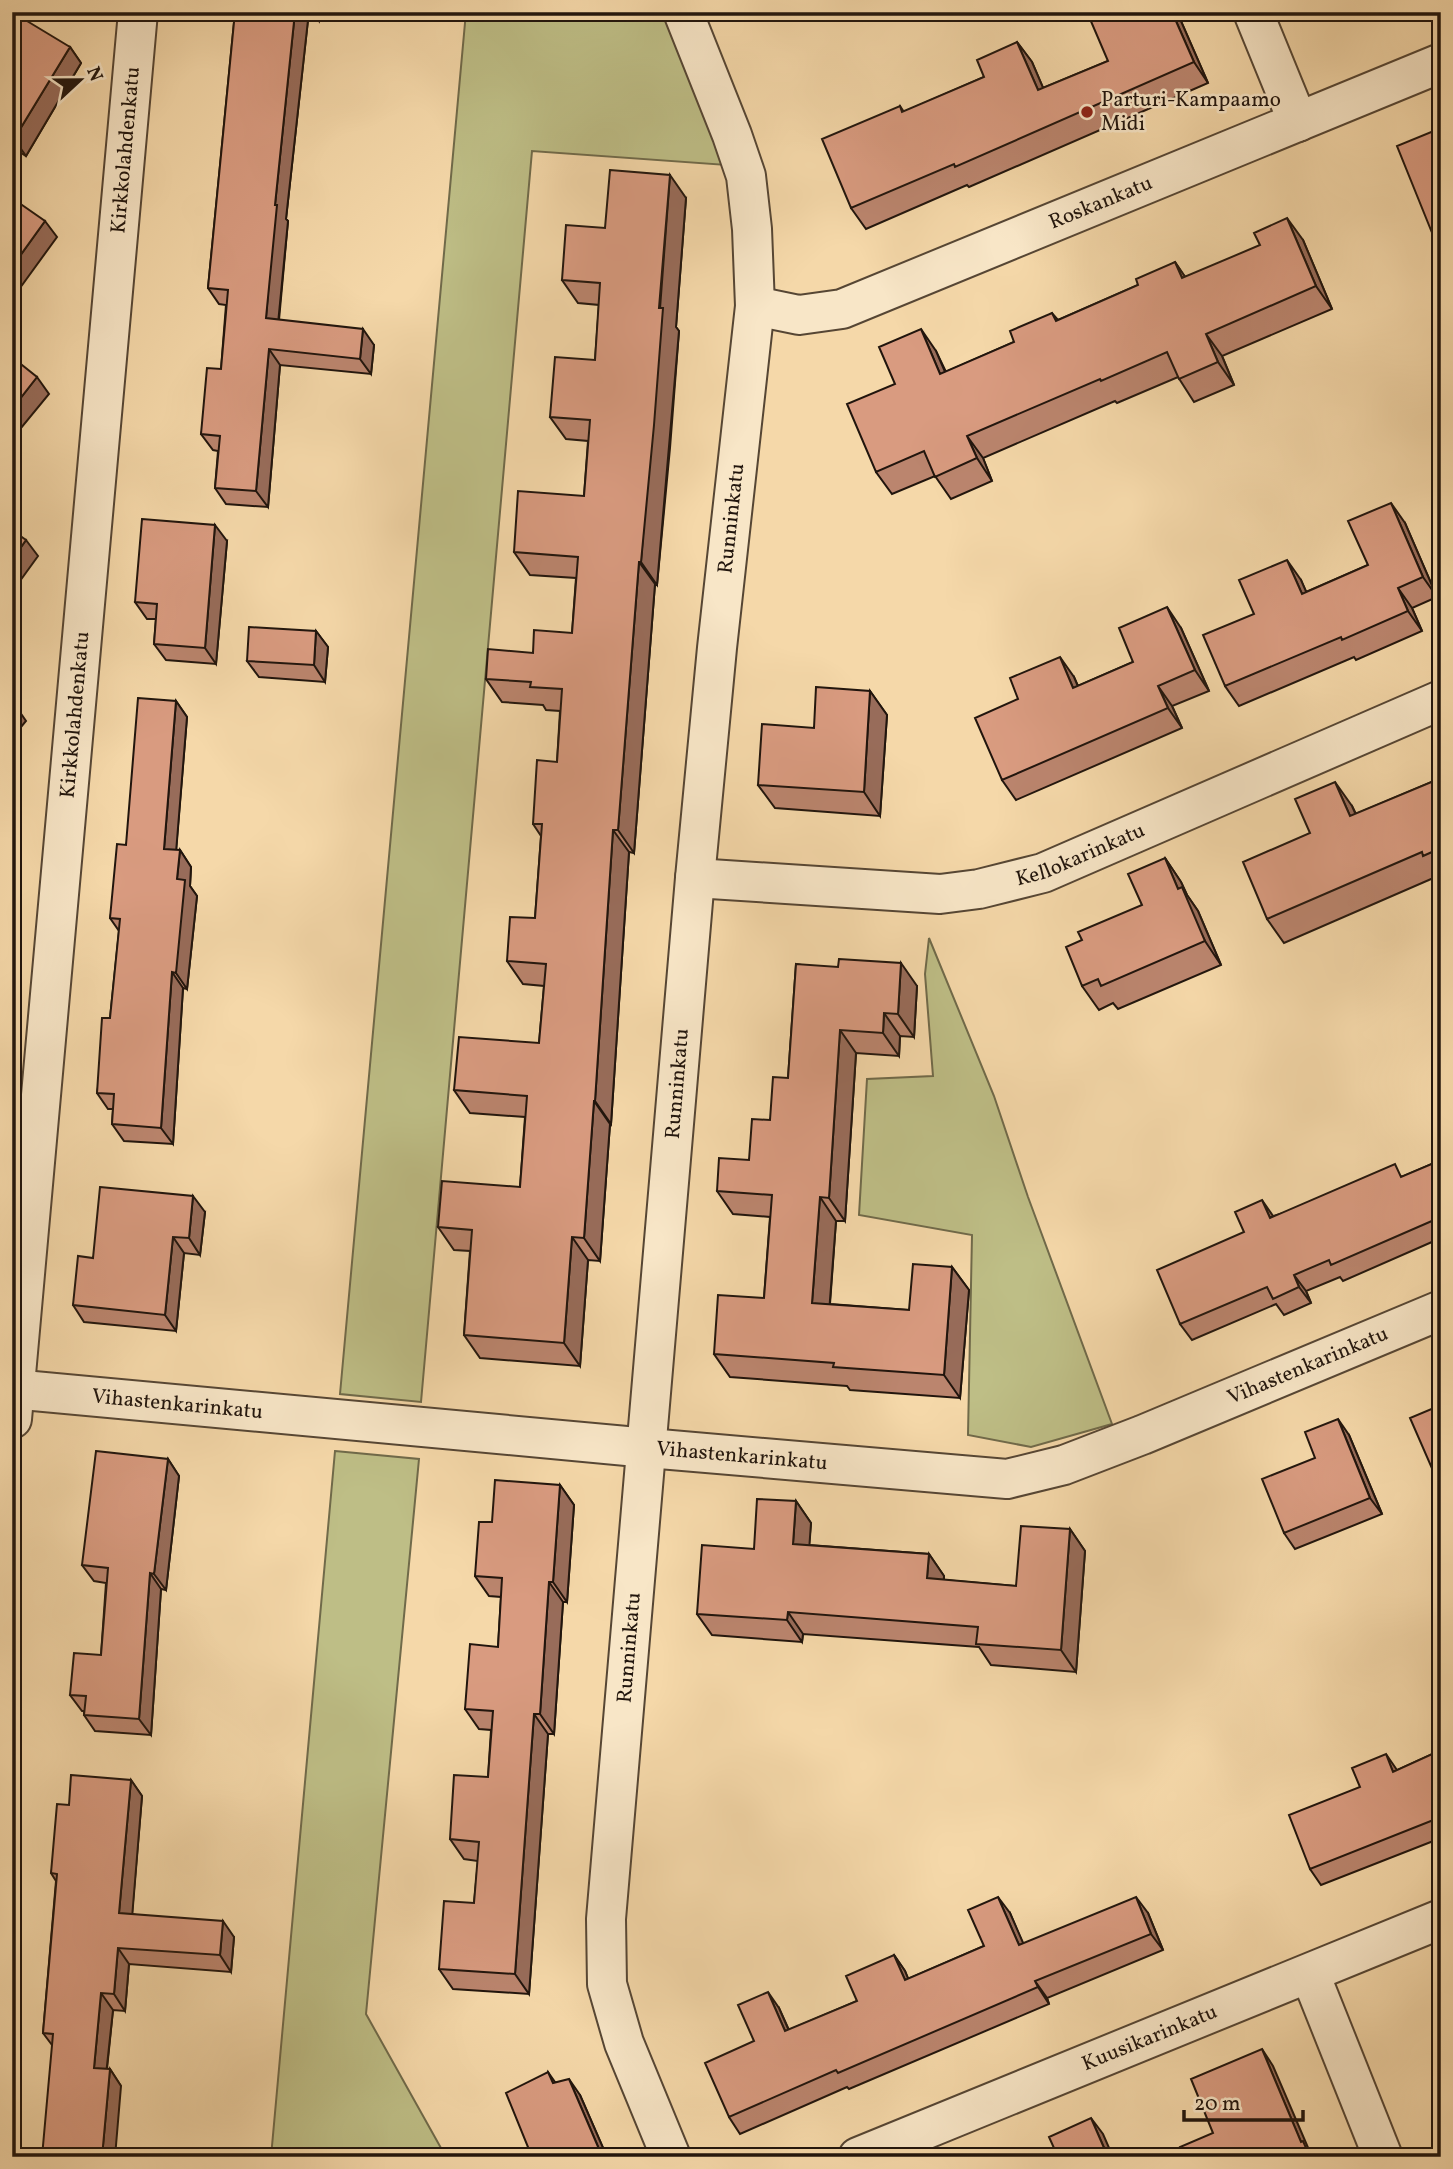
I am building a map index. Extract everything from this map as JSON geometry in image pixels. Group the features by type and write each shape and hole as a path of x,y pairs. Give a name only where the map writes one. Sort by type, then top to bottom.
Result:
{"street":[{"name":"Kirkkolahdenkatu","path":"13,1399 138,12"},
{"name":"Runninkatu","path":"671,2157 624,2043 607,1984 606,1919 695,878 717,648 755,306 752,229 746,176 683,12"},
{"path":"1253,12 1298,122"},
{"name":"Roskankatu","path":"755,306 799,315 842,309 1441,63"},
{"name":"Kellokarinkatu","path":"695,878 940,894 979,889 1043,873 1441,700"},
{"name":"Vihastenkarinkatu","path":"13,1399 1007,1479 1064,1465 1129,1440 1441,1310"},
{"name":"Kuusikarinkatu","path":"858,2157 1441,1919"},
{"path":"1310,1974 1383,2157"}],"green space":[{"path":"466,12 662,12 726,165 532,151 421,1402 340,1394"},
{"path":"929,938 994,1096 1028,1197 1112,1424 1031,1447 968,1435 972,1235 859,1215 867,1079 933,1076 925,974"},
{"path":"335,1451 419,1459 366,2014 446,2157 271,2157"}],"building":[{"path":"235,12 295,12 266,318 363,329 360,359 269,349 256,491 215,488 220,436 201,434 207,368 221,369 228,290 208,288"},
{"path":"1087,12 1172,12 1194,62 955,167 954,164 851,208 822,139 900,106 902,112 984,77 977,60 1017,42 1038,90 1108,61"},
{"path":"22,18 70,47 14,139 12,35"},
{"path":"1441,128 1441,255 1397,146"},
{"path":"610,170 670,175 659,308 663,308 654,425 639,562 618,830 613,830 584,1238 572,1237 564,1343 464,1335 472,1230 438,1227 442,1181 520,1187 527,1096 454,1090 459,1037 539,1043 546,964 507,961 510,917 535,918 542,824 533,824 537,760 557,762 562,689 530,687 531,682 486,679 488,649 533,653 534,630 572,633 578,557 514,552 518,491 584,496 590,420 550,417 555,357 595,360 600,283 562,280 566,225 605,228"},
{"path":"12,198 45,221 12,267"},
{"path":"1287,218 1316,286 1206,334 1218,362 1179,379 1167,352 967,436 977,458 935,477 924,451 876,472 847,404 895,384 879,347 921,329 940,374 1014,342 1010,331 1052,313 1056,321 1138,285 1136,279 1175,262 1182,278 1260,245 1254,233"},
{"path":"12,357 37,377 12,409"},
{"path":"1391,503 1423,577 1398,588 1408,611 1225,686 1203,635 1254,614 1239,580 1287,560 1302,594 1368,565 1348,521"},
{"path":"142,519 215,525 205,648 154,644 157,604 135,602"},
{"path":"12,530 26,540 12,560"},
{"path":"1167,607 1195,670 1158,686 1168,708 1002,780 975,718 1018,699 1010,678 1060,657 1073,688 1133,662 1119,628"},
{"path":"249,627 316,631 314,665 247,661"},
{"path":"816,687 870,691 864,792 758,785 762,724 814,728"},
{"path":"138,698 176,701 164,849 180,850 177,879 185,880 176,973 172,972 161,1128 112,1124 114,1094 97,1093 102,1018 110,1018 120,919 110,918 117,844 126,845"},
{"path":"1441,778 1441,848 1423,856 1422,852 1267,919 1243,862 1310,833 1295,799 1335,782 1350,816"},
{"path":"1165,858 1178,889 1182,887 1205,941 1101,986 1098,979 1082,986 1066,947 1082,940 1078,932 1142,905 1128,874"},
{"path":"839,959 901,963 898,1014 884,1013 883,1033 840,1030 829,1198 820,1197 812,1303 909,1310 913,1264 952,1267 944,1375 833,1367 834,1363 714,1354 718,1295 764,1298 772,1195 717,1191 719,1158 749,1160 752,1119 770,1120 773,1077 788,1078 796,964 838,967"},
{"path":"1441,1160 1441,1217 1331,1265 1329,1260 1294,1275 1299,1287 1273,1299 1267,1287 1180,1324 1157,1270 1244,1232 1235,1212 1262,1200 1270,1218 1395,1164 1401,1177"},
{"path":"100,1187 193,1196 189,1238 173,1237 165,1315 73,1305 78,1256 93,1258"},
{"path":"1441,1405 1441,1470 1434,1473 1410,1418"},
{"path":"1338,1419 1370,1498 1284,1533 1262,1479 1315,1458 1305,1432"},
{"path":"96,1451 168,1459 154,1574 150,1573 139,1719 84,1715 86,1696 70,1695 74,1653 101,1655 108,1568 82,1565"},
{"path":"495,1480 560,1485 553,1582 549,1582 540,1714 534,1714 515,1974 439,1969 444,1901 474,1903 479,1842 450,1839 454,1775 488,1777 493,1711 465,1709 470,1644 498,1647 502,1578 475,1576 479,1522 492,1522"},
{"path":"757,1499 796,1501 793,1544 929,1554 927,1578 1016,1586 1021,1526 1070,1529 1061,1650 976,1644 978,1627 788,1612 787,1620 697,1614 702,1545 754,1549"},
{"path":"1441,1750 1441,1817 1310,1869 1289,1815 1360,1787 1352,1768 1386,1754 1393,1772"},
{"path":"71,1775 131,1780 119,1913 223,1921 220,1955 118,1948 114,1994 101,1993 94,2068 110,2069 102,2157 42,2157 53,2034 43,2033 57,1874 51,1873 57,1804 69,1805"},
{"path":"998,1897 1019,1945 1136,1897 1151,1934 1035,1981 1038,1987 729,2117 705,2063 754,2041 738,2005 768,1992 785,2031 857,2001 846,1976 894,1955 905,1980 984,1946 968,1910"},
{"path":"1262,2049 1301,2142 1303,2141 1310,2157 1184,2157 1180,2147 1213,2133 1191,2079"},
{"path":"548,2072 553,2083 569,2079 599,2149 587,2155 588,2157 532,2157 506,2093"},
{"path":"1091,2118 1108,2157 1058,2157 1049,2137"}],"place":[{"name":"Parturi-Kampaamo Midi","path":"1087,112"}]}
